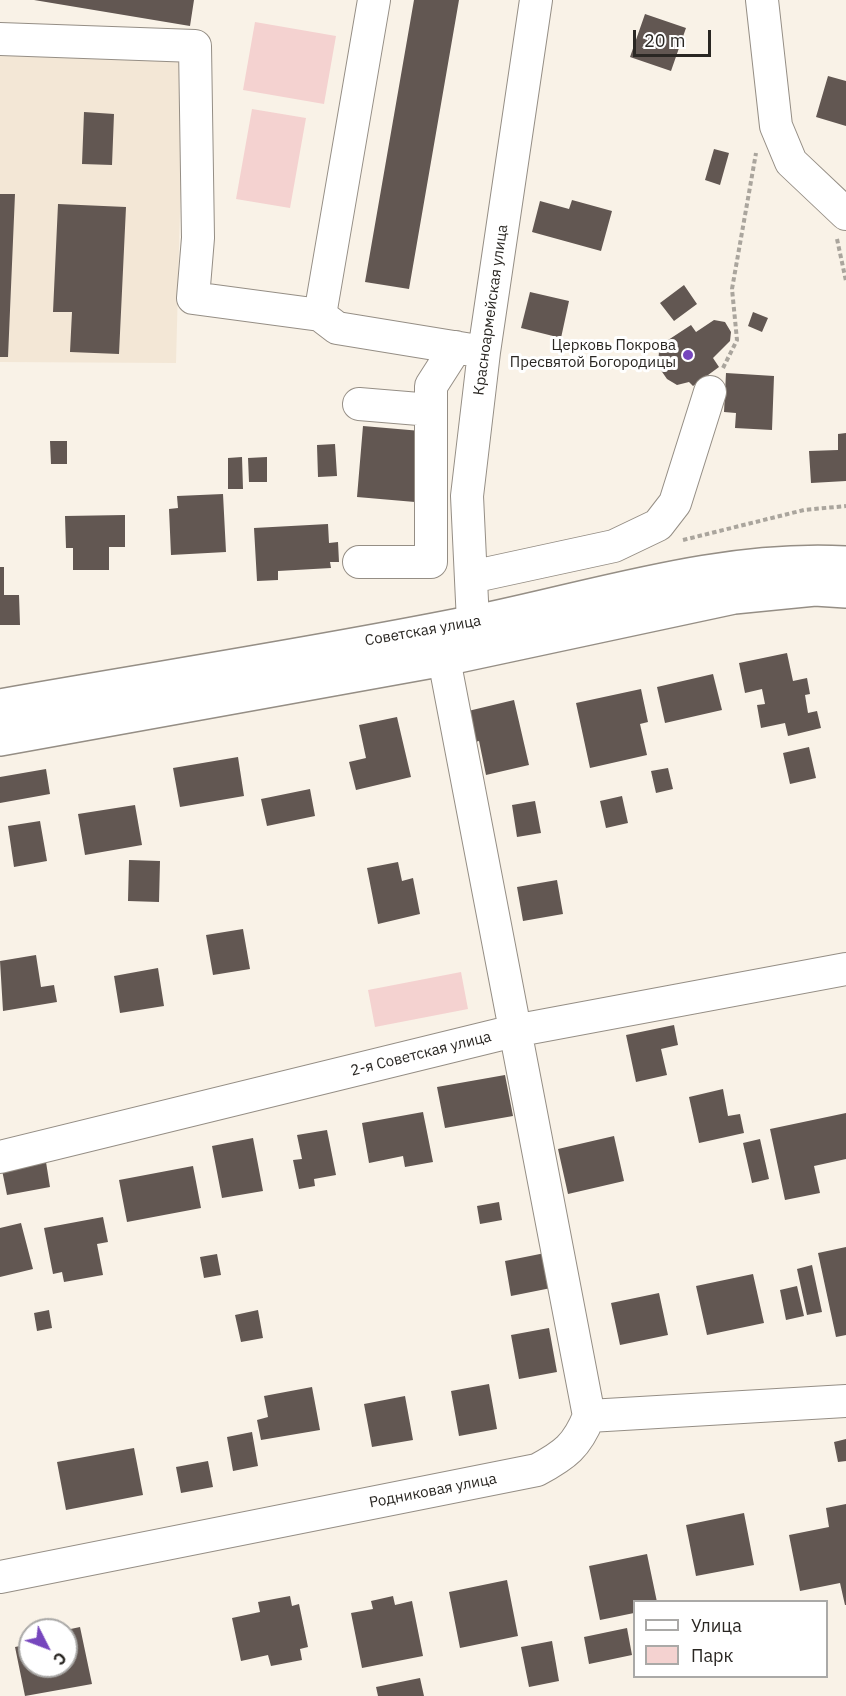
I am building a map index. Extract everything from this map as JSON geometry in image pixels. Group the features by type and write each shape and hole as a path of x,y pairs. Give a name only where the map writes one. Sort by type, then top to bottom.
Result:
{"main road":[{"name":"Советская улица","path":"0,706 473,622 696,573 817,561 846,563"},
{"name":"Советская улица","path":"0,739 444,658 734,597 815,589 846,591"}],"street":[{"path":"320,315 374,0"},
{"name":"Красноармейская улица","path":"473,622 467,496 470,350 536,0"},
{"path":"762,0 776,126 791,162 846,213"},
{"path":"0,39 195,46 198,238 193,298 320,315 337,328 470,350"},
{"path":"359,562 431,562 431,386 470,350"},
{"path":"471,577 614,546 658,525 675,503 710,392"},
{"path":"359,404 431,410"},
{"path":"444,658 589,1416 846,1401"},
{"name":"2-я Советская улица","path":"0,1157 514,1031 846,969"},
{"name":"Родниковая улица","path":"0,1577 537,1470 565,1455 582,1432 589,1416"}],"path":[{"path":"710,392 737,340 732,289 756,152"},
{"path":"846,213 836,235 846,281"}],"shaded area":[{"path":"0,51 184,58 176,363 0,362"}],"green space":[{"path":"255,22 336,36 324,104 243,90"},
{"path":"252,109 306,118 290,208 236,199"},
{"path":"461,972 468,1009 375,1027 368,990"}],"building":[{"path":"34,0 194,0 190,26"},
{"path":"414,0 459,0 409,289 365,282"},
{"path":"645,14 686,28 671,71 630,57"},
{"path":"828,76 846,81 846,126 816,117"},
{"path":"84,112 114,114 112,165 82,164"},
{"path":"714,149 729,153 720,185 705,180"},
{"path":"0,194 15,194 8,357 0,357"},
{"path":"572,200 612,211 601,251 532,232 540,201 569,209"},
{"path":"58,204 126,207 119,354 70,352 72,312 53,312"},
{"path":"684,285 697,304 674,321 660,303"},
{"path":"530,292 569,301 561,338 521,328"},
{"path":"753,312 768,318 762,332 748,326"},
{"name":"Церковь Покрова Пресвятой Богородицы","path":"714,320 725,322 731,332 730,341 713,358 719,367 693,386 689,382 677,385 667,379 658,366 659,351 664,346 662,344 691,325 696,332"},
{"path":"726,373 774,376 772,430 735,428 736,413 724,412"},
{"path":"363,426 421,431 415,502 357,497"},
{"path":"846,433 846,481 811,483 809,451 838,450 838,434"},
{"path":"50,441 67,441 67,464 51,464"},
{"path":"335,444 337,476 318,477 317,445"},
{"path":"242,457 243,489 228,489 228,458"},
{"path":"267,457 267,482 249,482 248,458"},
{"path":"223,494 226,552 171,555 169,509 178,508 177,496"},
{"path":"125,515 125,547 109,547 109,570 73,570 73,548 66,548 65,516"},
{"path":"328,524 329,543 338,542 339,562 330,562 331,568 278,571 278,580 257,581 254,528"},
{"path":"0,567 4,567 4,595 19,595 20,625 0,625"},
{"path":"787,653 793,681 807,678 810,694 805,695 808,713 817,711 821,728 788,736 785,723 761,728 757,705 765,704 762,689 745,693 739,663"},
{"path":"713,674 722,710 665,723 657,687"},
{"path":"641,689 648,722 640,724 647,755 590,768 576,703"},
{"path":"514,700 529,765 486,775 479,741 471,743 464,712"},
{"path":"397,717 411,777 356,790 349,762 366,758 359,725"},
{"path":"809,747 816,778 790,784 783,753"},
{"path":"238,757 244,796 180,807 173,768"},
{"path":"668,768 673,789 656,793 651,771"},
{"path":"46,769 50,794 0,803 0,777"},
{"path":"310,789 315,816 267,826 261,799"},
{"path":"622,796 628,823 606,828 600,801"},
{"path":"535,801 541,833 517,837 512,805"},
{"path":"135,805 142,845 85,855 78,814"},
{"path":"40,821 47,861 14,867 8,826"},
{"path":"129,860 160,861 159,902 128,901"},
{"path":"398,862 402,881 413,878 420,914 378,924 367,868"},
{"path":"557,880 563,914 523,921 517,887"},
{"path":"243,929 250,969 213,975 206,935"},
{"path":"36,955 41,987 54,985 57,1002 3,1011 0,961"},
{"path":"158,968 164,1006 120,1013 114,976"},
{"path":"674,1025 678,1045 661,1049 667,1075 636,1082 626,1035"},
{"path":"505,1075 513,1116 445,1128 437,1087"},
{"path":"723,1089 728,1116 740,1114 744,1133 699,1143 689,1097"},
{"path":"423,1112 433,1162 405,1167 403,1156 369,1163 362,1123"},
{"path":"846,1113 846,1159 814,1166 820,1193 785,1200 770,1129"},
{"path":"327,1130 336,1175 314,1179 315,1186 299,1189 293,1160 302,1159 297,1135"},
{"path":"614,1136 624,1181 568,1194 558,1149"},
{"path":"253,1138 263,1191 222,1198 212,1146"},
{"path":"760,1139 769,1179 752,1183 743,1143"},
{"path":"46,1162 50,1187 7,1195 2,1170"},
{"path":"193,1166 201,1208 127,1222 119,1180"},
{"path":"499,1202 502,1220 480,1224 477,1206"},
{"path":"103,1217 108,1242 97,1244 103,1275 64,1282 62,1272 53,1274 44,1228"},
{"path":"21,1223 33,1269 0,1277 0,1228"},
{"path":"846,1247 846,1335 836,1337 818,1253"},
{"path":"545,1253 551,1288 511,1296 505,1261"},
{"path":"217,1254 221,1275 204,1278 200,1257"},
{"path":"812,1265 822,1312 807,1315 797,1269"},
{"path":"753,1274 764,1323 707,1335 696,1286"},
{"path":"797,1286 804,1316 786,1320 780,1290"},
{"path":"659,1293 668,1335 620,1345 611,1303"},
{"path":"49,1310 52,1328 37,1331 34,1313"},
{"path":"258,1310 263,1338 241,1342 235,1315"},
{"path":"549,1328 557,1372 519,1379 511,1335"},
{"path":"489,1384 497,1429 459,1436 451,1391"},
{"path":"312,1387 320,1430 261,1440 257,1420 268,1417 264,1396"},
{"path":"405,1396 413,1440 372,1447 364,1404"},
{"path":"252,1432 258,1466 233,1471 227,1437"},
{"path":"846,1439 846,1461 838,1462 834,1442"},
{"path":"134,1448 143,1495 66,1510 57,1462"},
{"path":"208,1461 213,1487 181,1493 176,1467"},
{"path":"846,1504 845,1605 840,1583 800,1591 789,1535 829,1527 826,1508"},
{"path":"744,1513 754,1565 696,1576 686,1525"},
{"path":"647,1554 657,1600 633,1600 633,1613 600,1620 589,1566"},
{"path":"507,1580 518,1636 460,1648 449,1592"},
{"path":"290,1596 292,1606 299,1604 308,1647 300,1649 302,1660 271,1666 268,1655 241,1661 232,1618 260,1612 258,1602"},
{"path":"393,1596 395,1605 412,1601 423,1656 362,1668 351,1613 373,1609 371,1601"},
{"path":"78,1627 80,1627 92,1684 25,1696 21,1678 78,1678"},
{"path":"627,1628 632,1655 589,1664 584,1637"},
{"path":"552,1641 559,1681 529,1687 521,1647"},
{"path":"18,1646 18,1662 15,1647"},
{"path":"420,1678 424,1696 378,1696 376,1687"}],"place":[{"name":"Церковь Покрова Пресвятой Богородицы","path":"688,355"}]}
